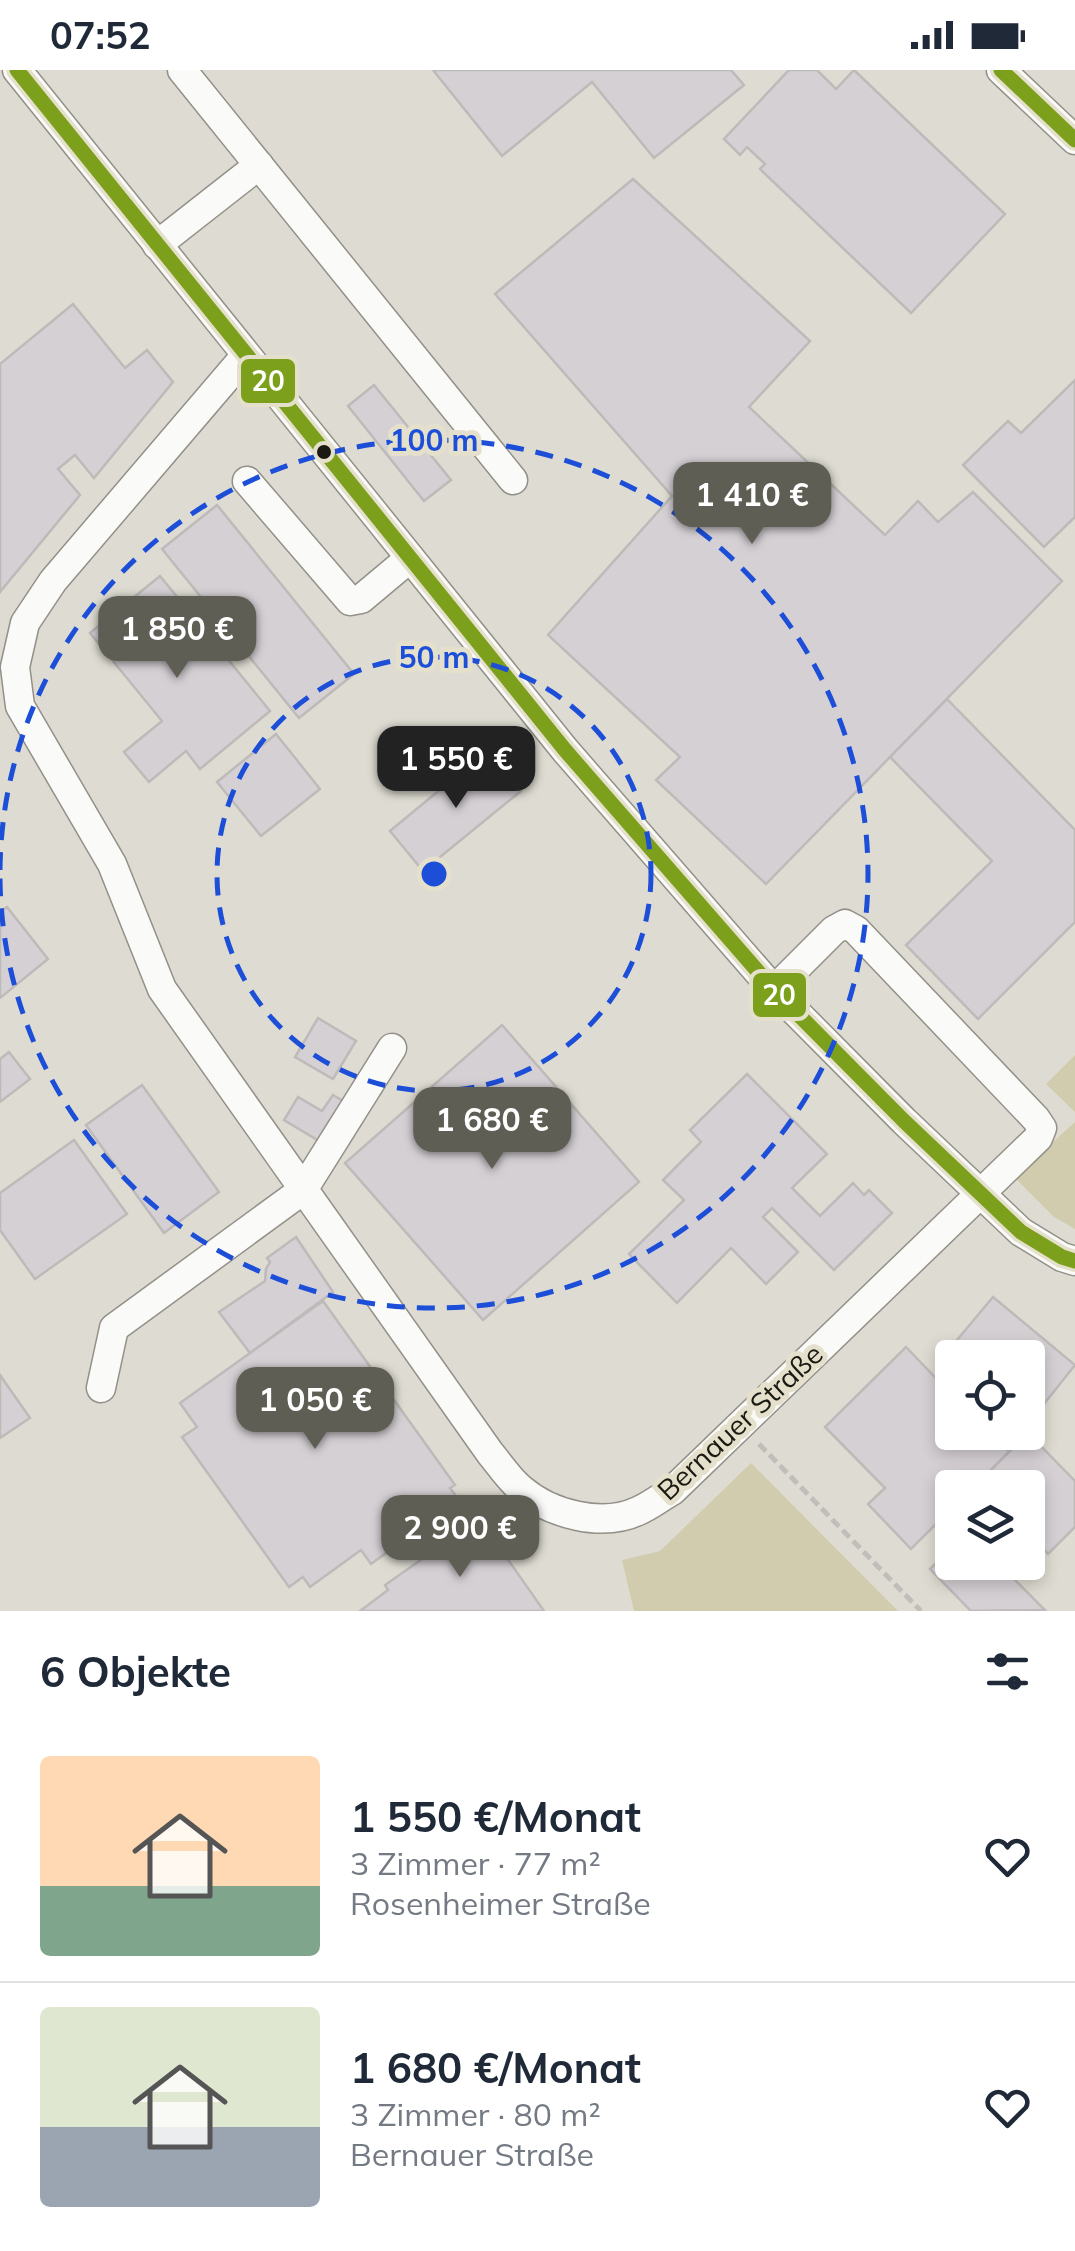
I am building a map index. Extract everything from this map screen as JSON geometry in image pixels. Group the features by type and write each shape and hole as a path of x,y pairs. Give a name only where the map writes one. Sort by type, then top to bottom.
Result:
{"street":[{"path":"18,70 565,750 774,990 1021,1232 1075,1261"},
{"path":"182,70 513,480"},
{"path":"1002,70 1075,140"},
{"path":"157,244 259,165"},
{"name":"Bernauer Straße","path":"246,355 53,582 25,623 15,667 20,706 112,864 162,989 490,1453 518,1488 539,1502 572,1515 602,1519 636,1512 672,1491 1038,1138 1042,1128 856,930 845,924 834,930 774,990"},
{"path":"248,481 350,600 361,599 410,558"},
{"path":"101,1388 114,1328 303,1190 392,1048"}],"path":[{"path":"740,1424 920,1611"}],"shaded area":[{"path":"1075,1055 1075,1112 1046,1084"},
{"path":"1075,1122 1075,1229 1054,1217 1014,1177"},
{"path":"751,1463 898,1611 634,1611 622,1560 660,1551"}],"building":[{"path":"433,70 731,70 744,85 654,158 592,82 502,156"},
{"path":"789,70 817,70 836,89 854,70 1005,214 911,313 760,169 765,164 747,147 740,155 724,139"},
{"path":"633,179 810,341 749,407 885,535 918,501 938,522 973,492 1062,581 766,884 656,780 680,757 548,635 672,496 495,294"},
{"path":"73,304 125,368 147,350 173,382 94,478 75,455 58,469 80,495 0,592 0,364"},
{"path":"1075,380 1075,517 1044,547 963,465 1008,421 1021,433"},
{"path":"374,385 451,480 424,501 348,406"},
{"path":"217,505 354,674 299,718 162,549"},
{"path":"160,576 270,711 200,769 186,751 149,782 124,752 162,721 90,633"},
{"path":"947,699 1075,830 1075,922 978,1019 906,945 992,861 890,757"},
{"path":"276,734 320,789 261,836 217,782"},
{"path":"488,750 521,791 423,871 390,831"},
{"path":"7,907 48,959 0,998 0,912"},
{"path":"318,1018 356,1041 333,1079 295,1057"},
{"path":"502,1025 639,1182 483,1320 345,1163"},
{"path":"9,1052 30,1079 0,1102 0,1059"},
{"path":"747,1074 827,1154 792,1188 820,1216 853,1183 864,1195 869,1190 892,1213 834,1270 772,1208 763,1217 798,1252 766,1284 731,1248 677,1303 629,1254 684,1200 663,1180 701,1142 690,1130"},
{"path":"142,1085 219,1192 164,1233 86,1125"},
{"path":"333,1095 343,1101 319,1141 284,1120 298,1097 322,1111"},
{"path":"74,1140 127,1214 35,1279 0,1230 0,1193"},
{"path":"296,1237 333,1292 250,1353 219,1312 265,1281 270,1262 267,1258"},
{"path":"993,1297 1045,1340 957,1340"},
{"path":"323,1301 455,1485 450,1488 459,1500 371,1564 361,1550 310,1587 303,1577 289,1587 182,1437 197,1427 180,1403"},
{"path":"1045,1340 1075,1365 1045,1403"},
{"path":"906,1347 935,1377 935,1450 1009,1452 991,1470 935,1470 935,1525 911,1549 868,1504 885,1488 825,1427"},
{"path":"0,1375 30,1418 0,1438"},
{"path":"1011,1450 1045,1450 1075,1481 1075,1527 1048,1554 1045,1470 991,1470"},
{"path":"476,1521 484,1534 488,1531 544,1611 360,1611 388,1590 385,1585"},
{"path":"941,1580 1015,1580 1045,1610 971,1611"}],"transit line":[{"name":"20","path":"17,70 565,750 774,990 1021,1232 1075,1261"},
{"name":"20","path":"1001,70 1075,140"}]}
